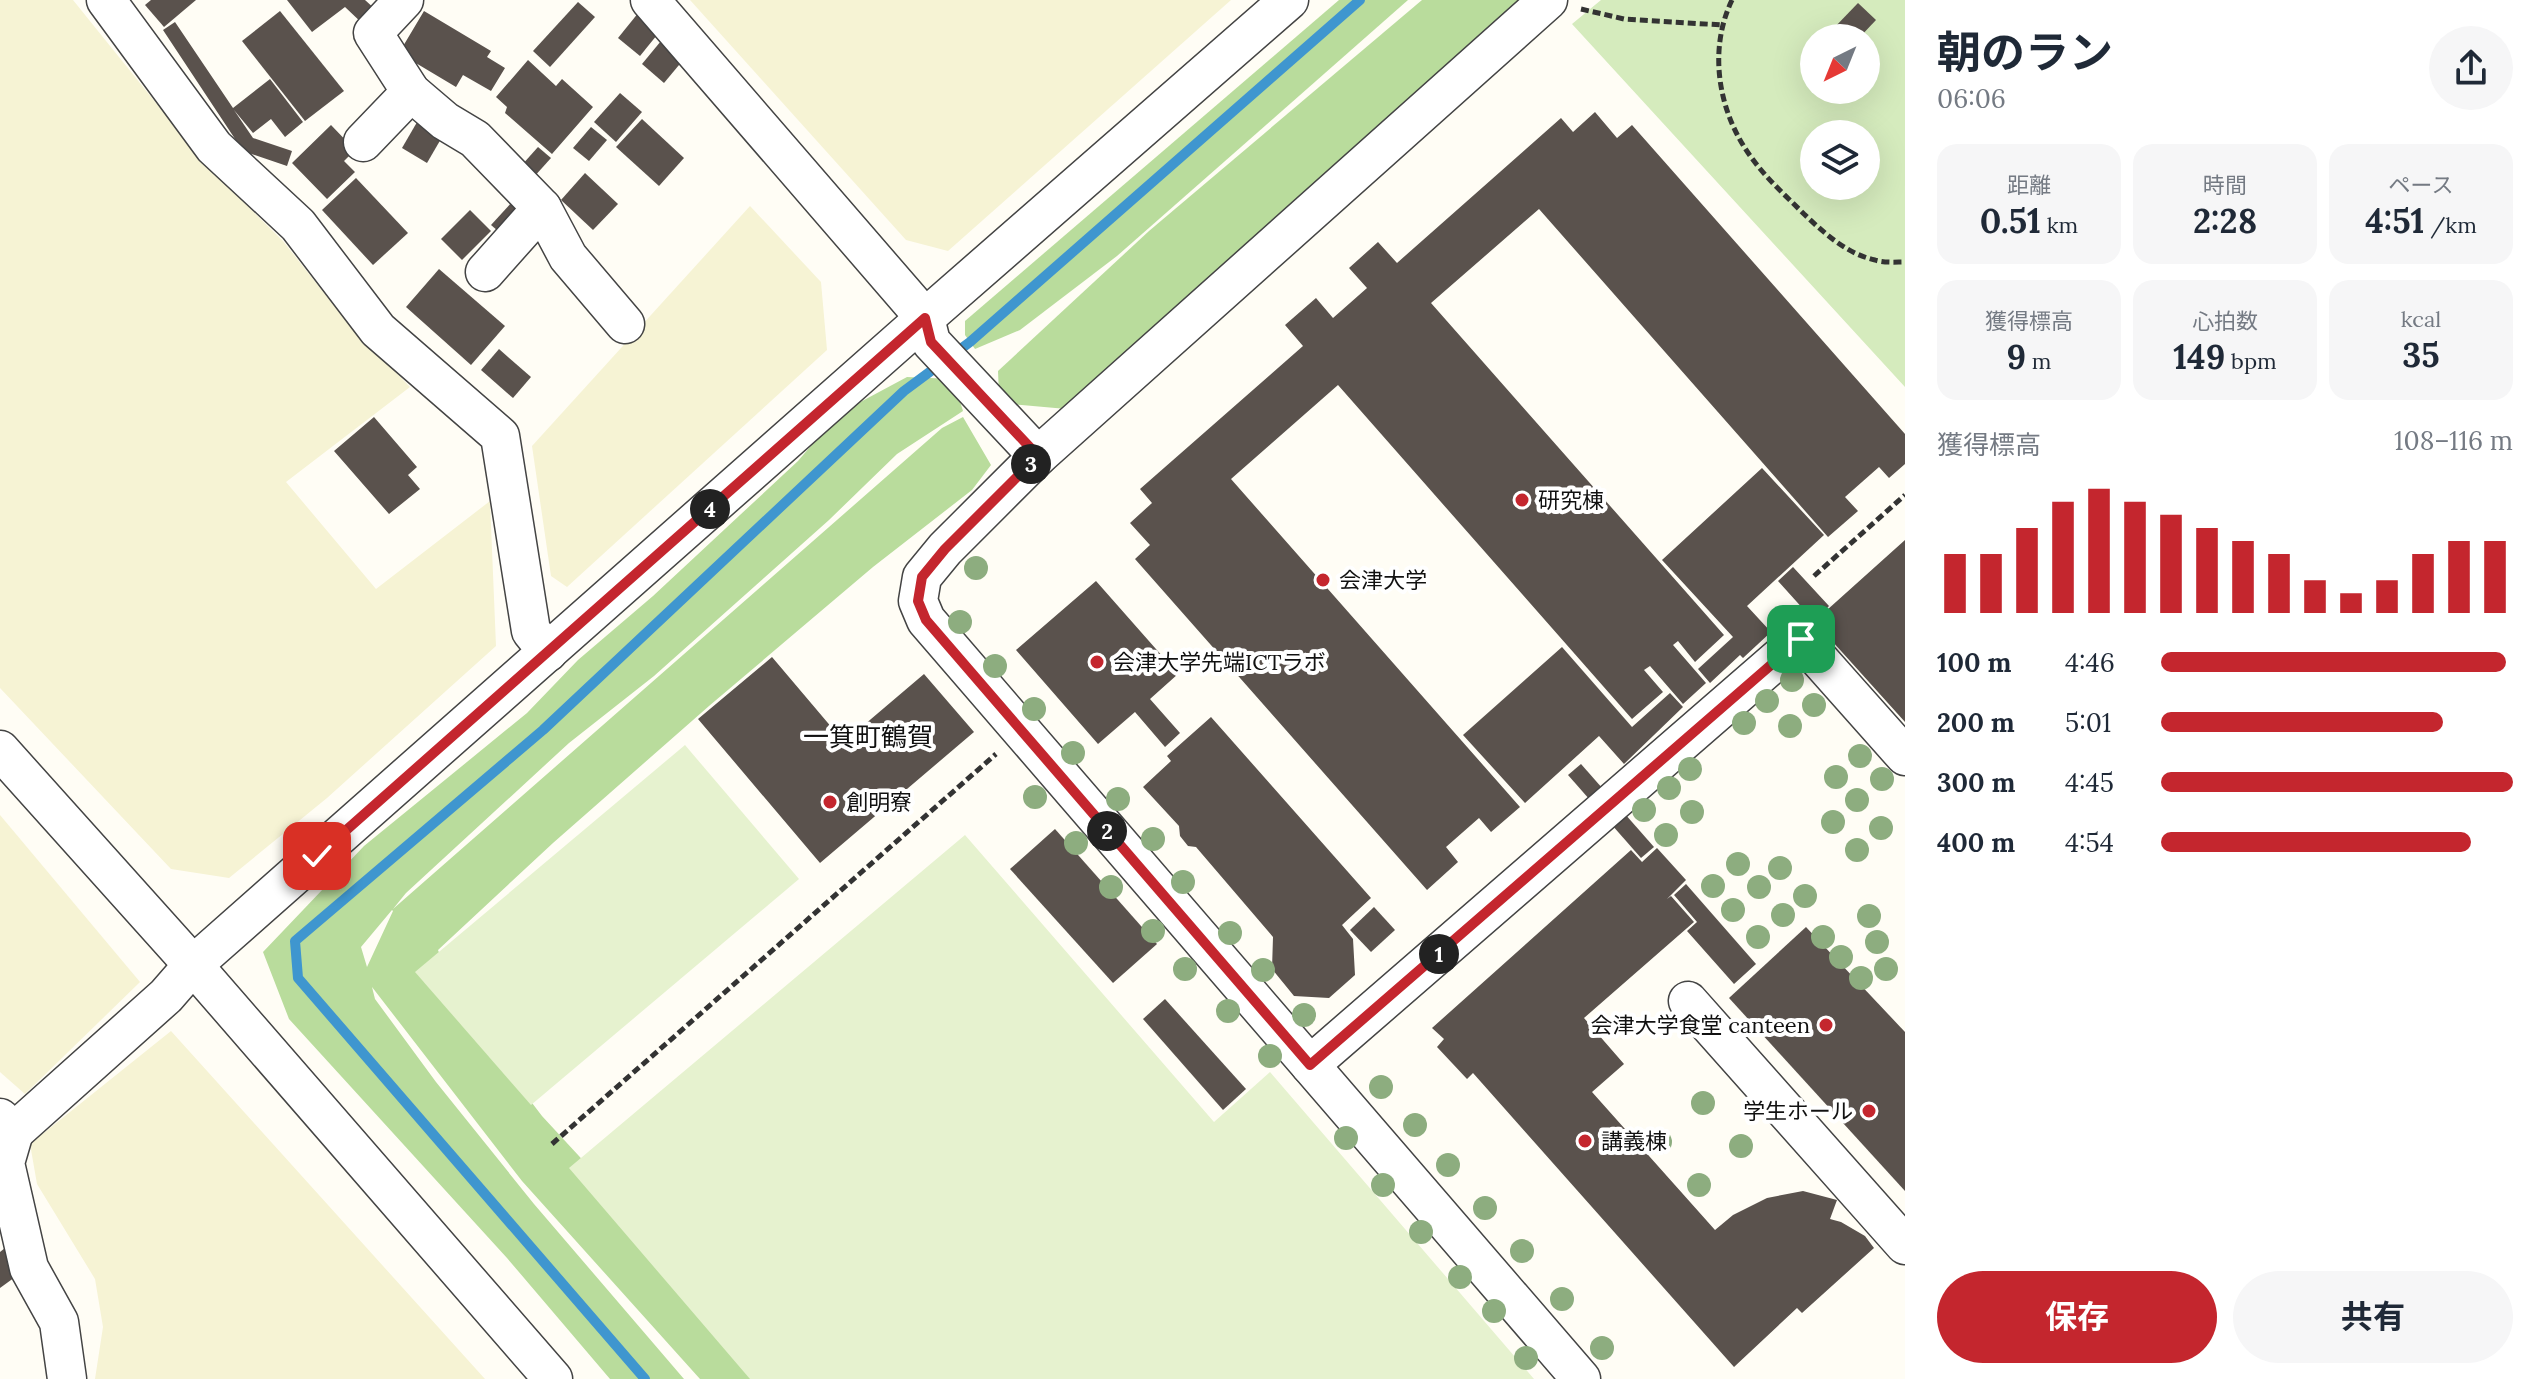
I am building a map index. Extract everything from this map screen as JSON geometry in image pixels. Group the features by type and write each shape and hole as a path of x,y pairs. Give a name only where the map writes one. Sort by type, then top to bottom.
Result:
{"street":[{"path":"106,0 214,147 298,225 378,330 500,436 531,631 548,652"},
{"path":"404,0 373,33 411,92 445,121 475,139 542,208 568,257 625,324"},
{"path":"650,0 928,330 963,377 1038,456"},
{"path":"67,1379 59,1322 29,1268 5,1163 7,1125 166,996 193,965 548,652 928,330 1289,0"},
{"path":"1558,3 1038,456 945,549 922,577 918,601 926,620 1021,732 1581,1379"},
{"path":"363,142 411,92"},
{"path":"485,272 542,208"},
{"path":"1310,1065 1801,639 1905,756"},
{"path":"0,750 193,965 553,1379"},
{"path":"1688,1001 1905,1245"}],"path":[{"path":"1732,0 1722,25 1717,61 1724,101 1736,132 1753,161 1825,233 1844,246 1875,261 1905,262"},
{"path":"1558,3 1624,19 1722,25"},
{"path":"1814,576 1905,495"},
{"path":"552,1144 1021,732"}],"shaded area":[{"path":"0,0 73,0 206,165 283,241 347,322 410,387 286,482 376,589 490,501 496,646 327,798 229,878 171,869 0,688"},
{"path":"690,0 1231,0 948,251 906,240"},
{"path":"750,206 821,282 827,350 567,587 551,576 532,446"},
{"path":"0,815 140,982 25,1094 0,1072"},
{"path":"171,1031 485,1379 95,1379 103,1327 95,1279 37,1184 30,1144"}],"green space":[{"path":"1339,0 1408,0 1117,256 1020,330 975,349 965,335 965,321"},
{"path":"1422,0 1533,0 1089,411 1011,404 999,395 998,371 1149,231"},
{"path":"1601,0 1905,0 1905,387 1572,24"},
{"path":"907,377 953,379 963,411 897,454 829,520 654,676 569,743 406,893 393,909 942,428 963,417 991,465 972,490 873,567 709,706 553,843 438,950 461,1010 542,1116 785,1379 700,1379 522,1181 372,987 375,999 436,1082 534,1204 684,1379 610,1379 507,1258 289,1019 263,952 364,846 527,713 578,660 653,596 798,461 838,414","holes":["393,911 367,967 361,947"]},
{"path":"685,745 799,879 531,1105 415,972"},
{"path":"965,835 1214,1122 1270,1072 1534,1379 750,1379 569,1168"}],"building":[{"path":"151,0 196,0 164,27 145,5"},
{"path":"287,0 365,0 376,10 364,25 345,7 312,32"},
{"path":"578,2 595,17 550,67 533,51"},
{"path":"1858,3 1876,20 1872,24 1838,24"},
{"path":"280,11 344,91 305,121 242,41"},
{"path":"424,11 491,51 487,57 505,68 491,91 463,75 456,87 399,53"},
{"path":"639,12 661,30 640,56 618,38"},
{"path":"175,22 233,108 270,79 303,122 285,137 271,119 253,133 234,110 253,138 292,151 287,166 243,151 163,30"},
{"path":"661,41 684,59 664,83 642,64"},
{"path":"528,60 556,86 562,79 593,107 552,154 505,113 507,107 496,97"},
{"path":"620,93 642,112 616,142 594,122"},
{"name":"研究棟","path":"1595,112 1617,138 1632,125 1905,434 1905,464 1889,478 1879,467 1845,497 1858,511 1828,537 1539,209 1431,303 1724,635 1695,662 1678,641 1673,645 1706,683 1683,704 1650,666 1644,670 1663,692 1632,719 1338,385 1231,479 1520,807 1491,832 1479,818 1446,847 1458,862 1427,890 1135,559 1150,545 1130,523 1152,503 1140,489 1303,346 1285,325 1316,298 1333,318 1367,288 1349,268 1378,242 1397,263 1561,118 1573,132"},
{"path":"420,117 445,132 427,163 402,148"},
{"path":"642,119 684,158 659,186 616,147"},
{"path":"331,125 355,150 344,161 355,172 327,199 292,163"},
{"path":"591,127 607,140 589,161 573,148"},
{"path":"538,147 551,158 533,178 521,166"},
{"path":"585,173 618,204 593,230 561,200"},
{"path":"356,178 408,233 373,265 322,210"},
{"path":"512,202 526,215 505,237 491,225"},
{"path":"470,210 491,231 462,260 441,239"},
{"path":"439,269 505,326 471,365 406,307"},
{"path":"499,349 531,377 513,398 481,370"},
{"path":"374,417 417,467 408,475 420,489 389,514 334,451"},
{"path":"1762,468 1824,535 1747,606 1771,632 1710,683 1698,669 1733,637 1662,560"},
{"path":"1905,540 1905,722 1778,581 1793,567 1829,606 1817,619"},
{"name":"会津大学先端ICTラボ","path":"1096,581 1178,674 1150,699 1180,733 1165,747 1135,712 1098,744 1016,650"},
{"path":"1562,647 1632,727 1670,693 1683,707 1624,764 1599,736 1525,803 1463,735"},
{"name":"創明寮","path":"772,657 844,742 924,674 974,732 820,863 698,719"},
{"path":"1211,717 1371,898 1342,925 1353,939 1355,975 1329,998 1294,996 1272,969 1273,937 1196,847 1188,846 1180,836 1179,826 1143,787 1171,761 1167,756"},
{"path":"1581,764 1654,847 1641,858 1568,775"},
{"path":"1055,829 1157,944 1113,983 1010,869"},
{"name":"講義棟","path":"1657,848 1686,880 1667,899 1671,896 1694,922 1584,1018 1624,1064 1592,1092 1715,1230 1733,1215 1767,1198 1803,1191 1837,1200 1830,1219 1865,1236 1874,1248 1802,1313 1797,1308 1734,1367 1473,1073 1467,1079 1437,1047 1444,1039 1432,1028 1631,850 1642,862"},
{"path":"1686,884 1756,964 1734,984 1687,931 1697,922 1674,895"},
{"path":"1374,907 1395,930 1371,952 1350,930"},
{"name":"学生ホール","path":"1806,927 1905,1032 1905,1191 1729,998"},
{"path":"1165,999 1246,1089 1223,1110 1143,1019"},
{"path":"5,1248 22,1272 0,1288 0,1252"}],"waterway":[{"path":"645,1379 298,978 295,941 543,730 904,391 970,342 1360,0"}],"place":[{"name":"研究棟","path":"1522,500"},
{"name":"会津大学","path":"1323,580"},
{"name":"会津大学先端ICTラボ","path":"1097,662"},
{"name":"創明寮","path":"830,802"},
{"name":"会津大学食堂 canteen","path":"1826,1025"},
{"name":"学生ホール","path":"1869,1111"},
{"name":"講義棟","path":"1585,1141"}],"district":[{"name":"一箕町鶴賀","path":"868,737"}],"route":[{"path":"317,856 925,318 931,342 1038,456 945,549 922,577 918,601 926,620 1310,1065 1801,639"}]}
